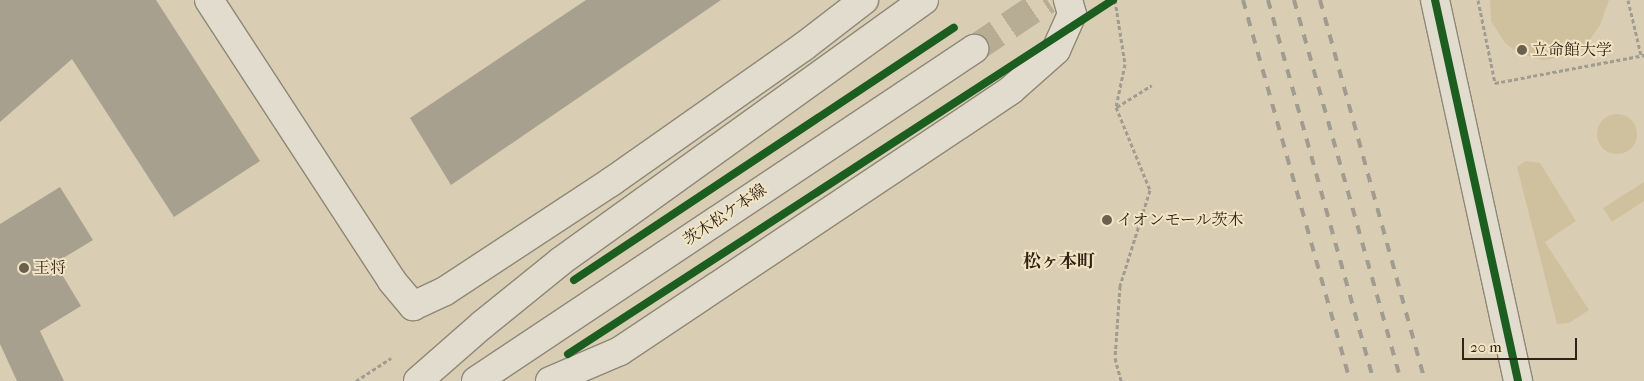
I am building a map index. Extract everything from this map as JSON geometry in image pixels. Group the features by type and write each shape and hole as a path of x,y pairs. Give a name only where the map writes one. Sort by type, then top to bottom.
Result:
{"street":[{"path":"209,0 392,281 414,306 445,290 611,182 803,46 864,0"},
{"path":"418,381 482,325 560,262 924,0"},
{"path":"550,381 620,351 1011,90 1056,50 1072,14 1068,0"},
{"path":"1436,0 1518,381"},
{"name":"茨木松ケ本線","path":"476,381 974,49"}],"path":[{"path":"1104,5 1114,0 1126,64 1116,107 1150,190 1120,286 1115,358 1121,381"},
{"path":"1478,0 1495,84 1643,55 1628,0"},
{"path":"1116,107 1152,85"}],"shaded area":[{"path":"1490,0 1609,0 1600,25 1589,41 1568,56 1543,60 1518,53 1505,43 1491,21"},
{"path":"1621,114 1628,117 1634,123 1637,134 1636,142 1628,151 1621,154 1613,154 1606,151 1598,142 1597,130 1600,123 1609,115"},
{"path":"1525,161 1540,163 1576,221 1545,242 1589,310 1569,323 1557,324 1517,167"},
{"path":"1644,182 1644,201 1612,222 1603,208"}],"building":[{"path":"0,0 156,0 260,161 174,217 72,59 0,122"},
{"path":"586,0 721,0 451,185 410,118"},
{"path":"60,187 93,240 55,263 81,306 40,331 64,381 17,381 0,344 0,224"}],"tunnel":[{"path":"974,49 1047,0"}],"railway":[{"path":"1243,0 1350,381"},
{"path":"1268,0 1374,381"},
{"path":"1294,0 1401,381"},
{"path":"1320,0 1425,381"}],"cycle path":[{"path":"568,354 1113,0"},
{"path":"1435,0 1518,381"},
{"path":"574,280 954,28"}],"place":[{"name":"立命館大学","path":"1522,50"},
{"name":"イオンモール茨木","path":"1107,220"},
{"name":"王将","path":"24,268"}],"district":[{"name":"松ヶ本町","path":"1059,262"}]}
